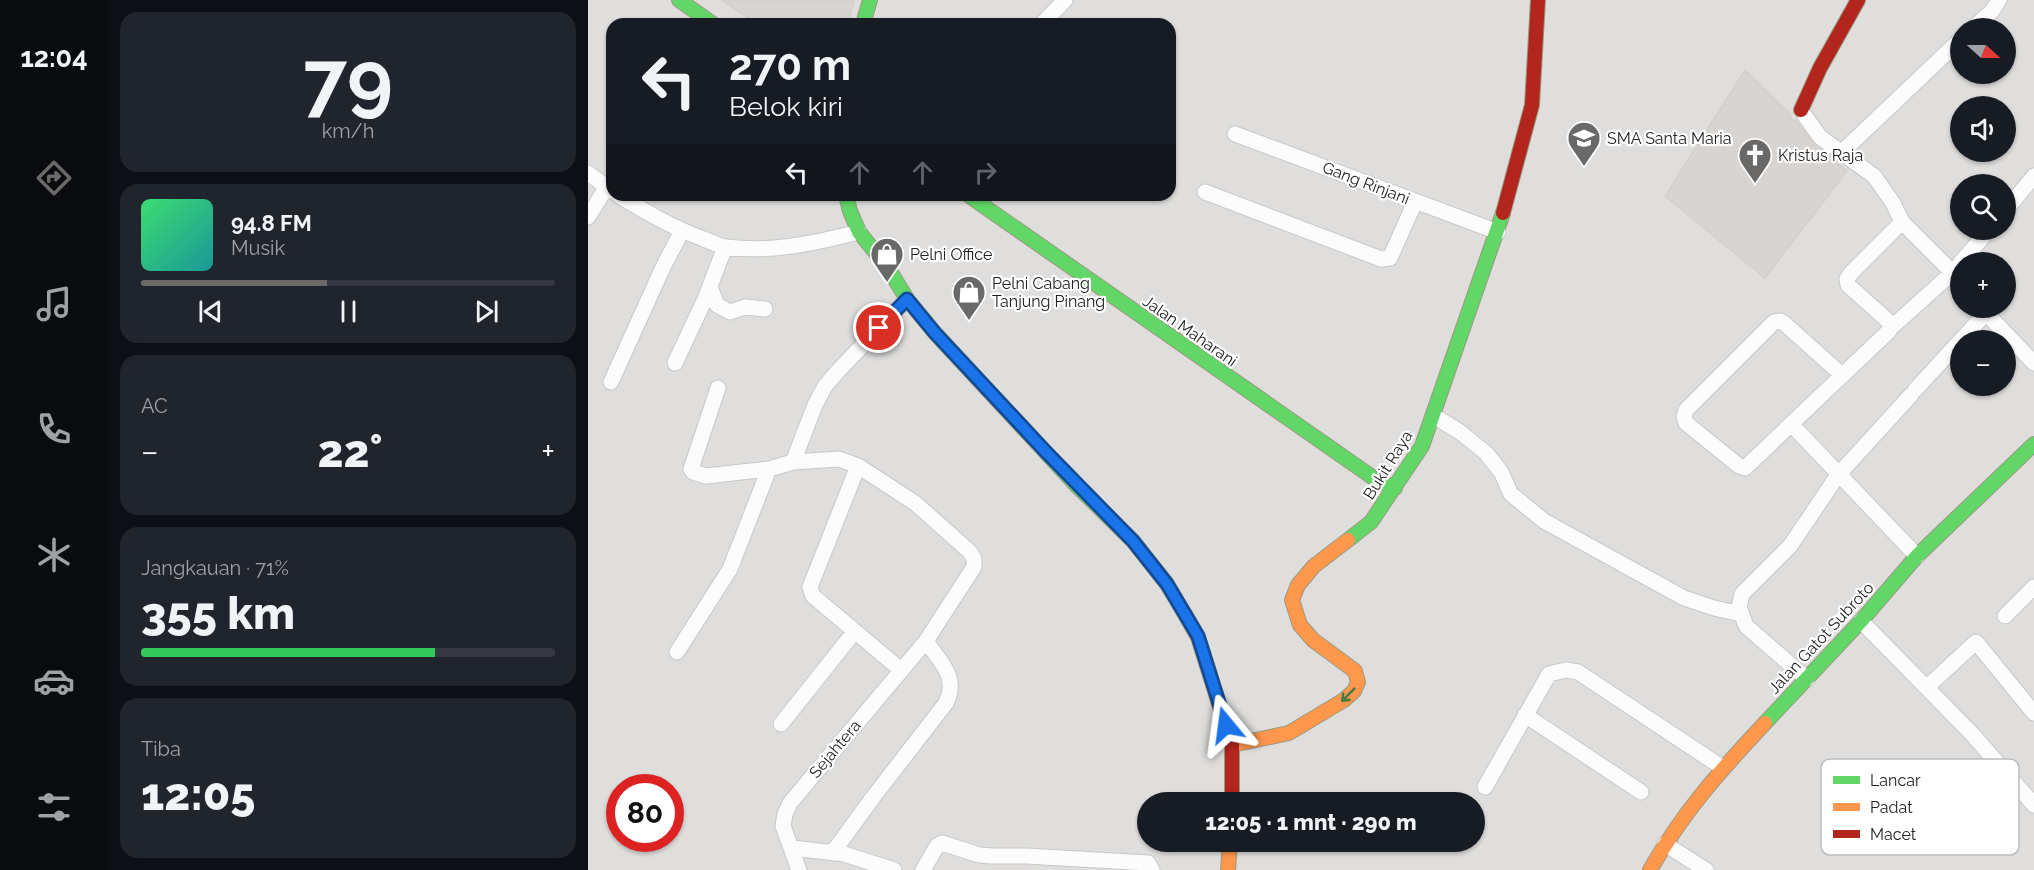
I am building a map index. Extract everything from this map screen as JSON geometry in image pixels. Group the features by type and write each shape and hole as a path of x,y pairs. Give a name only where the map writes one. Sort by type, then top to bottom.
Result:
{"main road":[{"path":"679,0 704,18"},
{"path":"864,18 870,0"},
{"name":"Bukit Raya","path":"1232,745 1289,733 1344,700 1354,691 1358,682 1355,671 1313,640 1300,625 1292,600 1298,585 1314,566 1371,522 1422,446 1498,232 1532,105 1538,0"},
{"path":"1803,113 1806,94 1858,0"},
{"path":"848,201 859,232 888,268 907,299 935,333 1070,478 1133,541 1167,584 1198,636 1232,745 1232,792"},
{"name":"Jalan Maharani","path":"977,201 1375,479 1395,488"},
{"name":"Jalan Gatot Subroto","path":"1650,870 1698,797 1722,768 1861,621 1917,556 2034,444"},
{"path":"1228,870 1229,852"}],"street":[{"path":"1048,18 1065,0"},
{"path":"1984,18 1999,0"},
{"path":"1841,153 1950,49"},
{"path":"1803,113 1820,137 1874,176 1893,203 1902,222 1950,262"},
{"name":"Gang Rinjani","path":"1235,134 1498,232"},
{"path":"588,174 606,187"},
{"path":"2016,198 2034,176"},
{"path":"1205,192 1382,259 1390,258 1396,249 1416,202"},
{"path":"588,216 606,197"},
{"path":"628,201 682,231 725,247 800,246 859,232"},
{"path":"1890,326 1848,285 1847,279 1902,222"},
{"path":"611,382 664,264 682,231"},
{"path":"675,363 710,287 725,247"},
{"path":"1842,375 1785,324 1780,321 1774,322 1686,410 1684,417 1686,423 1745,468 1842,375 1890,326 1950,277"},
{"path":"710,287 717,305 730,312 745,307 765,309"},
{"path":"793,462 815,405 825,386 907,299"},
{"path":"1992,318 2034,363"},
{"path":"1807,679 1746,626 1739,608 1742,594 1790,546 1838,474 1950,353"},
{"path":"718,388 691,469 693,472 706,476 769,469 793,462 839,459 858,466 810,587 813,596 901,670"},
{"path":"1434,416 1460,432 1486,453 1501,472 1511,494 1545,521 1684,598 1741,614"},
{"path":"1791,424 1917,556"},
{"name":"Sejahtera","path":"799,870 783,826 785,813 790,803 926,641 974,567 974,559 970,552 915,503 858,466"},
{"path":"676,652 730,569 769,469"},
{"path":"2005,616 2034,587"},
{"path":"1861,621 1994,759"},
{"path":"781,724 855,632"},
{"path":"833,852 946,703 951,693 952,680 926,641"},
{"path":"1927,687 1976,642 2034,713"},
{"path":"1485,787 1549,674 1566,670 1578,672 1722,768"},
{"path":"1525,715 1641,792"},
{"path":"2019,788 2034,805"},
{"path":"923,870 937,846 942,843 979,855 1148,863 1152,870"},
{"path":"1665,844 1706,870"},
{"path":"792,848 833,852 894,870"}],"shaded area":[{"path":"588,0 2034,0 2034,870 588,870"}],"building":[{"path":"721,0 854,0 850,18 749,18"},
{"name":"Kristus Raja","path":"1745,70 1789,113 1814,145 1847,171 1765,278 1665,196"}],"traffic: fast":[{"path":"679,0 704,18"},
{"path":"865,18 870,0"},
{"path":"848,201 859,232 888,268 907,299 935,333 1077,486 1133,541 1167,584 1186,616"},
{"path":"977,201 1375,479 1395,488"},
{"path":"1348,540 1371,522 1422,446 1503,213"},
{"path":"1765,723 1861,621 1917,556 2034,444"}],"traffic: slow":[{"path":"1232,745 1289,733 1344,700 1354,691 1358,682 1355,671 1313,640 1300,625 1292,600 1298,585 1314,566 1348,540"},
{"path":"1650,870 1676,829 1703,793 1765,723"},
{"path":"1228,870 1229,852"}],"traffic: jam":[{"path":"1503,213 1532,105 1538,0"},
{"path":"1801,110 1820,68 1858,0"},
{"path":"1186,616 1198,637 1232,745 1232,792"}],"place":[{"name":"SMA Santa Maria","path":"1584,167"},
{"name":"Kristus Raja","path":"1755,184"},
{"name":"Pelni Office","path":"887,283"},
{"name":"Pelni Cabang Tanjung Pinang","path":"969,321"}],"route":[{"path":"879,328 907,299 935,333 1077,486 1133,541 1167,584 1198,636 1226,725"}]}
